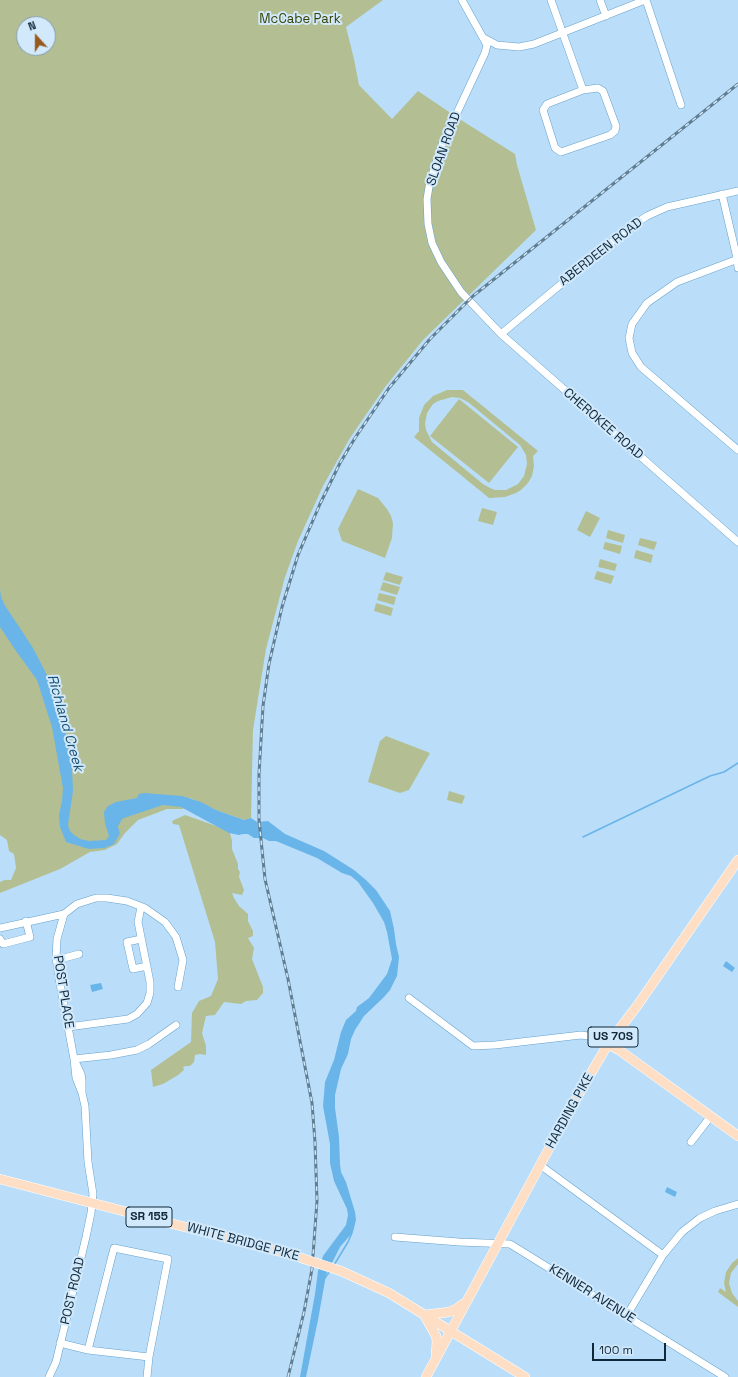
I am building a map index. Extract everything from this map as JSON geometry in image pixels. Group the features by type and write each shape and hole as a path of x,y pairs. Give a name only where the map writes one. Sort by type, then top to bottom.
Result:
{"main road":[{"name":"HARDING PIKE","path":"426,1377 573,1104 608,1044 637,1006 738,860"},
{"path":"608,1044 619,1050 738,1136"},
{"name":"WHITE BRIDGE PIKE","path":"0,1179 289,1254 341,1271 389,1293 525,1377"},
{"path":"435,1359 437,1341 436,1336 424,1315 449,1312 462,1305 468,1298"}],"street":[{"path":"462,0 484,38 497,45 519,47 534,44 564,33 646,0 681,105"},
{"path":"551,0 583,90"},
{"path":"600,0 606,16"},
{"name":"SLOAN ROAD","path":"471,303 453,282 437,254 432,242 428,224 427,199 432,174 442,145 485,53 487,45 484,38"},
{"path":"598,88 603,91 616,126 615,131 610,135 561,152 555,148 543,110 547,104 583,90 598,88"},
{"name":"ABERDEEN ROAD","path":"501,334 625,231 647,216 666,207 738,191"},
{"path":"722,194 738,258 738,268"},
{"path":"738,258 677,282 647,303 632,324 629,338 632,353 641,367 738,450"},
{"name":"CHEROKEE ROAD","path":"471,303 501,334 738,542"},
{"path":"0,928 64,914 77,904 96,898 122,900 141,907 166,922 176,937 183,960 178,987"},
{"path":"68,1027 124,1020 137,1014 147,1003 150,993 150,982 138,922 141,907"},
{"name":"POST PLACE","path":"64,914 57,939 56,958 74,1059 81,1074 82,1080 88,1162 93,1194 92,1203"},
{"path":"0,939 3,944 30,936 26,922"},
{"path":"141,939 127,942 133,969 146,966"},
{"path":"56,958 64,958 79,954"},
{"path":"409,998 473,1046 495,1046 581,1035 595,1037 608,1044"},
{"path":"74,1059 111,1055 137,1050 149,1044 176,1025"},
{"path":"691,1142 711,1116"},
{"path":"540,1165 663,1255"},
{"name":"POST ROAD","path":"49,1377 56,1362 86,1237 92,1203"},
{"path":"627,1315 663,1255 677,1237 694,1222 715,1211 738,1204"},
{"name":"KENNER AVENUE","path":"395,1236 510,1244 725,1377"},
{"path":"88,1350 114,1248 168,1259 149,1357 147,1377"},
{"path":"60,1343 88,1350 149,1357"}],"green space":[{"name":"McCabe Park","path":"0,0 383,0 346,27 359,85 392,119 418,91 515,154 536,230 423,340 385,387 350,438 323,486 298,541 285,577 266,649 253,730 251,818 244,820 216,810 190,798 183,809 167,809 138,820 125,833 117,844 105,850 90,852 60,869 0,893 0,882 11,880 16,868 14,854 9,851 7,840 0,835"},
{"path":"447,390 463,390 538,451 533,456 534,466 532,476 528,483 516,493 505,497 489,498 414,437 419,431 419,418 424,405 433,396","holes":["452,397 460,398 468,402 520,445 526,455 527,464 524,476 518,484 506,490 495,490 490,488 483,484 432,442 426,430 425,424 427,413 433,404 438,401"]},
{"path":"459,399 518,447 489,483 430,436"},
{"path":"358,489 378,498 391,516 393,523 392,538 385,558 342,541 338,529"},
{"path":"482,508 497,512 493,525 478,521"},
{"path":"586,511 600,518 590,537 577,530"},
{"path":"608,530 625,535 623,543 606,538"},
{"path":"640,538 657,542 654,550 638,545"},
{"path":"605,542 622,546 620,554 603,549"},
{"path":"636,550 653,555 651,563 634,558"},
{"path":"600,559 617,564 615,571 598,567"},
{"path":"597,571 614,576 611,584 594,579"},
{"path":"386,572 403,577 400,585 383,580"},
{"path":"383,582 400,587 397,595 380,590"},
{"path":"379,593 396,597 394,605 377,600"},
{"path":"376,603 393,608 391,616 374,611"},
{"path":"386,736 430,753 409,790 400,793 368,782 380,741"},
{"path":"449,791 465,796 462,804 447,800"},
{"path":"185,815 222,828 230,833 232,849 238,864 238,869 240,872 239,877 244,890 242,895 232,893 239,906 248,914 248,921 253,931 253,936 248,938 254,948 252,959 263,987 263,993 257,1000 246,1001 241,1004 224,1002 215,1015 206,1016 202,1033 206,1046 206,1055 195,1055 194,1062 190,1066 183,1067 184,1070 178,1075 163,1084 153,1087 151,1070 191,1042 192,1013 199,1001 211,996 218,979 215,942 179,825 173,824 172,821"},
{"path":"738,1258 738,1264 731,1273 729,1283 732,1293 738,1301 738,1307 718,1292 720,1288 726,1292 724,1283 726,1272 732,1263"}],"water":[{"path":"0,589 4,604 33,648 51,683 64,726 72,768 73,791 68,825 70,831 74,835 80,839 89,841 106,840 109,836 105,823 104,812 108,806 116,802 137,798 139,794 144,793 182,796 201,802 216,810 244,820 251,818 257,822 268,821 285,834 324,851 354,870 366,880 376,890 390,911 399,957 397,976 390,990 364,1016 355,1030 351,1039 348,1054 341,1069 335,1095 341,1172 346,1182 356,1220 353,1232 340,1247 326,1275 306,1377 300,1377 318,1271 323,1256 346,1225 348,1215 347,1209 334,1181 330,1163 330,1144 323,1106 325,1082 334,1060 341,1032 346,1020 356,1011 357,1007 369,998 387,974 392,959 384,922 358,882 351,876 342,873 317,858 276,841 269,841 263,838 254,838 248,834 239,835 229,833 181,807 163,805 121,819 118,824 118,835 111,845 105,848 89,849 66,842 60,827 59,815 63,788 52,727 37,680 0,627"},
{"path":"726,961 735,968 732,972 723,966"},
{"path":"101,983 103,989 92,992 90,985"},
{"path":"667,1187 677,1192 675,1197 665,1192"}],"waterway":[{"path":"583,837 710,776 724,772 738,763"},
{"name":"Richland Creek","path":"118,825 122,818"},
{"name":"Richland Creek","path":"110,845 114,843 119,834 118,829"},
{"name":"Richland Creek","path":"334,1265 352,1233"},
{"name":"Richland Creek","path":"325,1278 330,1271"}],"railway":[{"path":"288,1377 304,1312 312,1269 317,1201 315,1142 312,1103 288,979 265,879 259,820 259,774 263,706 269,664 282,607 298,555 320,504 340,463 355,438 389,388 430,339 473,296 738,84"}]}
